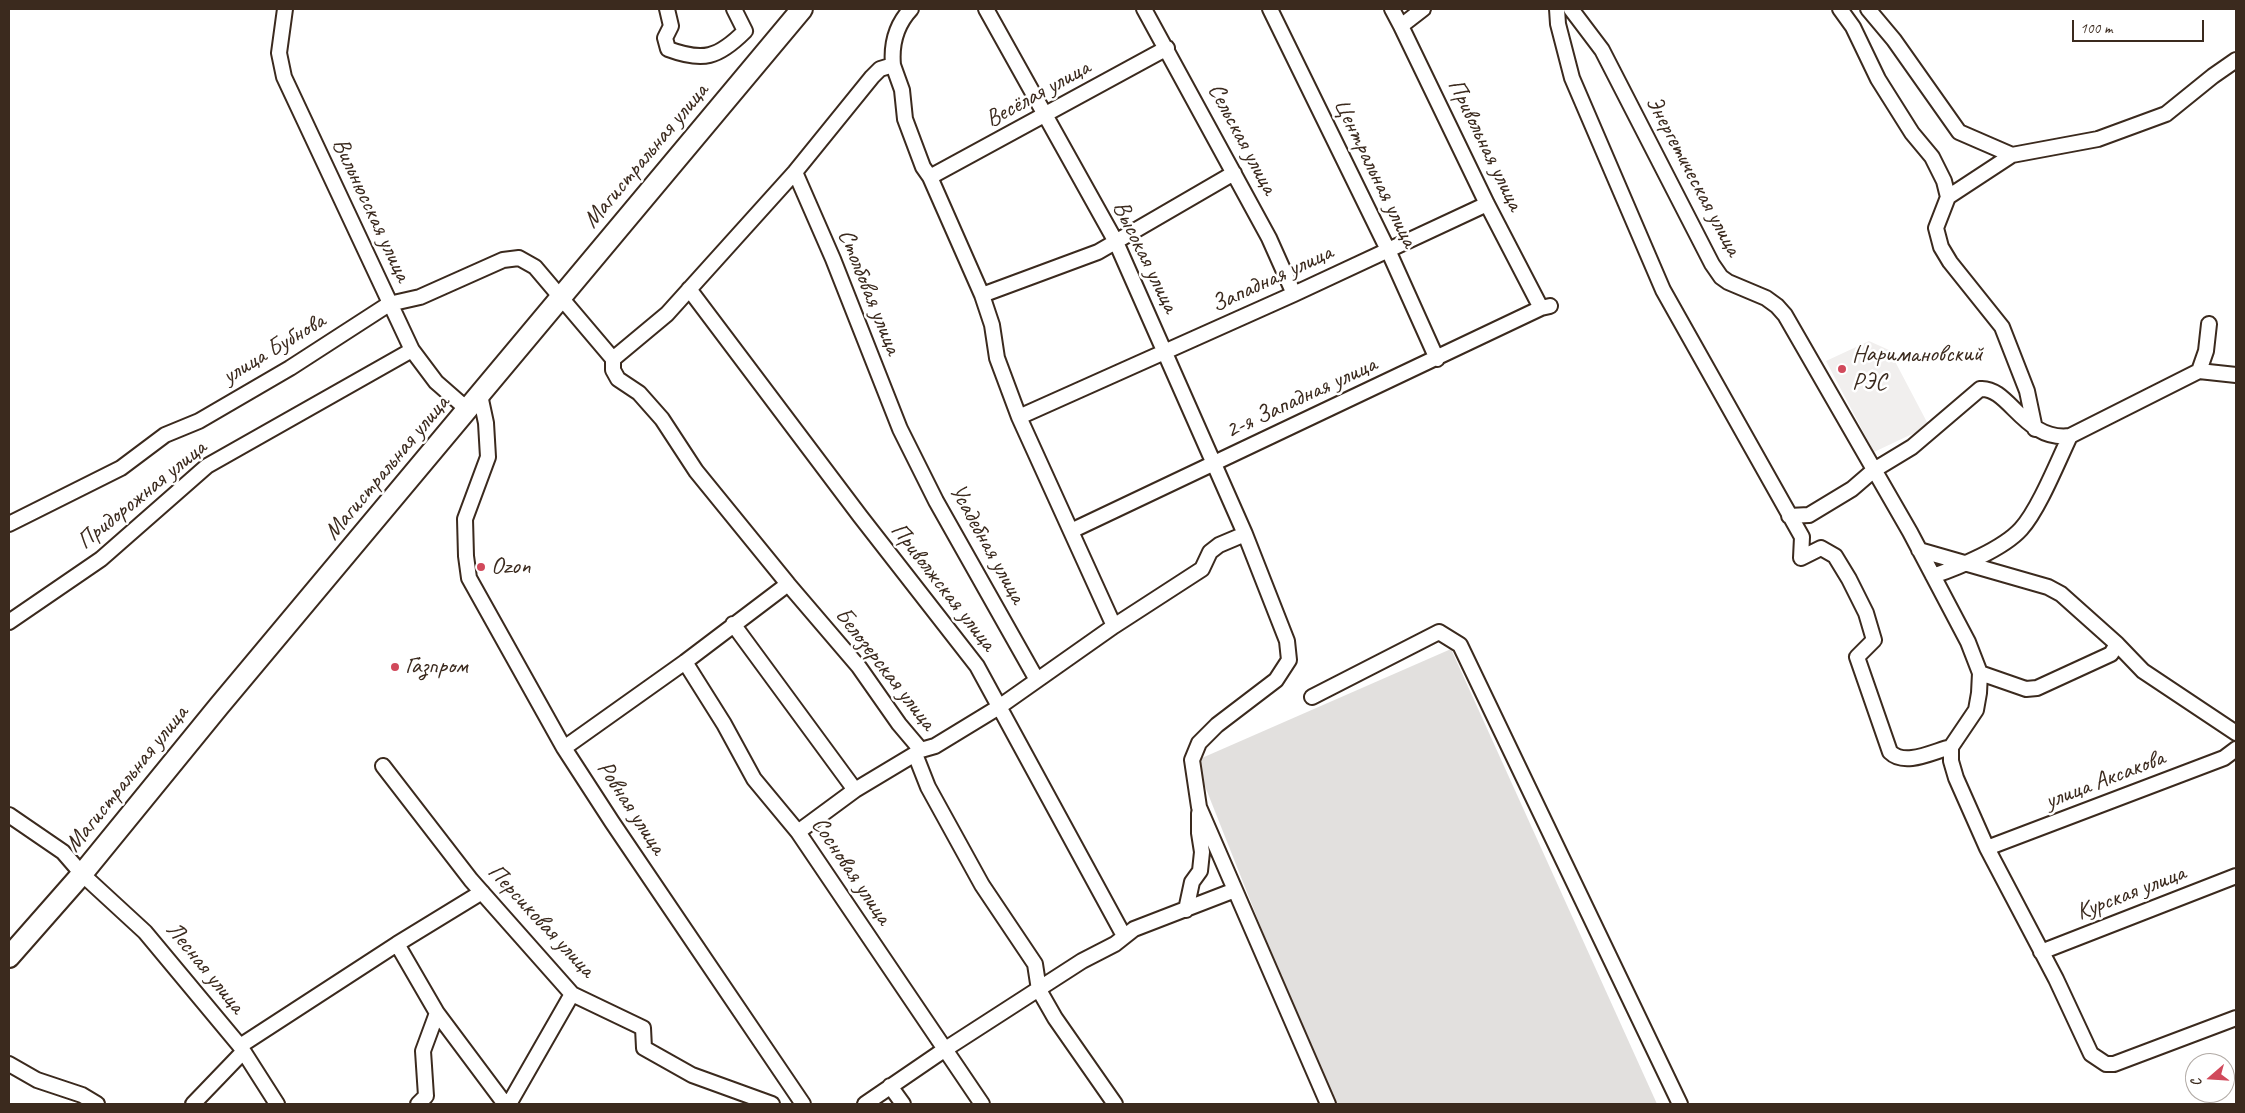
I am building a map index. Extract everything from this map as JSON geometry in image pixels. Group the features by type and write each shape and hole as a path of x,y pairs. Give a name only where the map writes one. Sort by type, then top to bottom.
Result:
{"highway":[{"name":"Магистральная улица","path":"9,957 82,874 219,706 802,9"}],"street":[{"name":"Вильнюсская улица","path":"285,9 279,53 284,77 412,350 436,382 474,403"},
{"path":"667,9 671,26 666,38 668,49 688,56 709,57 731,45 745,31 737,15"},
{"path":"911,9 901,20 892,46 893,65 902,90 905,119 923,168 930,177 982,295 992,325 997,358 1019,418 1114,626"},
{"name":"Высокая улица","path":"986,9 1116,242 1246,534 1287,641 1289,660 1276,680 1217,725 1199,743 1192,760 1199,807"},
{"name":"Сельская улица","path":"1144,9 1167,48 1269,238 1294,294"},
{"name":"Центральная улица","path":"1270,9 1388,250 1437,359"},
{"name":"Привольная улица","path":"1392,9 1488,204 1546,307"},
{"path":"1401,26 1423,9"},
{"path":"1557,9 1558,24 1572,78 1663,290 1802,538"},
{"name":"Энергетическая улица","path":"1571,9 1602,50 1712,264 1721,277 1728,282 1748,289 1777,306 1919,550 1968,642 1980,673"},
{"path":"1840,9 1853,27 1878,79 1912,133 1932,157 1944,181 1948,198"},
{"path":"1868,9 1894,40 1959,132 2012,155"},
{"name":"Весёлая улица","path":"930,177 1167,48"},
{"path":"2035,429 2027,391 2002,328 1950,262 1941,247 1936,228 1948,198 2012,155 2098,140 2166,114 2236,60"},
{"path":"613,360 667,314 795,172 872,77 880,69 893,65"},
{"name":"Столбовая улица","path":"795,172 833,259 900,429"},
{"path":"982,295 1080,260 1116,242 1234,173"},
{"name":"Западная улица","path":"1019,418 1488,204"},
{"name":"улица Бубнова","path":"9,524 122,468 165,435 200,420 290,368 390,304 420,297 503,260 519,258 535,267 562,297"},
{"name":"Приволжская улица","path":"689,289 849,501 977,666 1124,936"},
{"name":"Белозерская улица","path":"562,297 613,360 612,370 618,379 639,392 662,419 696,470 858,667 899,724 918,752 928,787 982,885 1035,964 1039,990 1055,1018 1116,1104"},
{"name":"2-я Западная улица","path":"1071,532 1546,307"},
{"path":"2198,371 2206,350 2209,324"},
{"name":"Придорожная улица","path":"9,622 101,559 207,466 412,350"},
{"path":"1790,516 1808,514 1852,489 1874,470 1912,447 1980,389 1992,390 2035,429 2049,436 2060,437 2070,436 2198,371 2236,376"},
{"name":"Ровная улица","path":"474,403 486,423 488,457 465,519 466,556 469,578 564,748 803,1104"},
{"name":"Усадебная улица","path":"900,429 936,501 1037,680"},
{"path":"1933,576 1968,563 2014,536 2022,529 2046,486 2070,436"},
{"path":"1808,514 1802,538 1801,558 1821,548 1835,556 1866,613 1874,640 1858,657 1890,752 1898,758 1908,759 1951,747"},
{"path":"798,832 855,790 918,752 935,746 1000,707 1114,626 1202,569 1210,552 1219,545 1246,534"},
{"path":"1919,550 2048,587 2061,594 2117,644 2143,672 2236,733"},
{"path":"564,748 685,662 788,584"},
{"path":"733,624 855,790"},
{"path":"1312,698 1439,632 1460,645 1680,1104"},
{"path":"2117,644 2111,654 2037,688 2026,689 1980,673 1976,710 1951,747 1951,761 1956,778 1988,848 2091,1054 2106,1064 2122,1061 2236,1018"},
{"name":"Сосновая улица","path":"685,662 724,724 754,779 798,832 982,1104"},
{"name":"улица Аксакова","path":"1988,848 2224,758 2236,749"},
{"name":"Персиковая улица","path":"383,766 482,892 572,994 643,1028 644,1048 692,1075 772,1104"},
{"path":"1199,807 1328,1104"},
{"path":"1186,910 1192,882 1200,871 1202,852 1199,833 1199,807"},
{"name":"Лесная улица","path":"9,815 63,852 82,874 146,932 241,1049 277,1104"},
{"name":"Курская улица","path":"2041,952 2236,876"},
{"path":"865,1104 944,1050 1082,961 1115,944 1134,929 1235,890"},
{"path":"193,1104 241,1049 396,944 482,892"},
{"path":"396,944 437,1013 507,1104 572,994"},
{"path":"418,1104 426,1096 423,1051 437,1013"},
{"path":"9,1064 38,1080 82,1095 97,1104"},
{"path":"890,1086 903,1104"}],"shaded area":[{"name":"Наримановский РЭС","path":"1869,341 1889,350 1929,426 1874,452 1826,361"},
{"path":"1451,649 1657,1104 1331,1104 1195,761"}],"place":[{"name":"Наримановский РЭС","path":"1842,369"},
{"name":"Ozon","path":"481,567"},
{"name":"Газпром","path":"395,667"}]}
